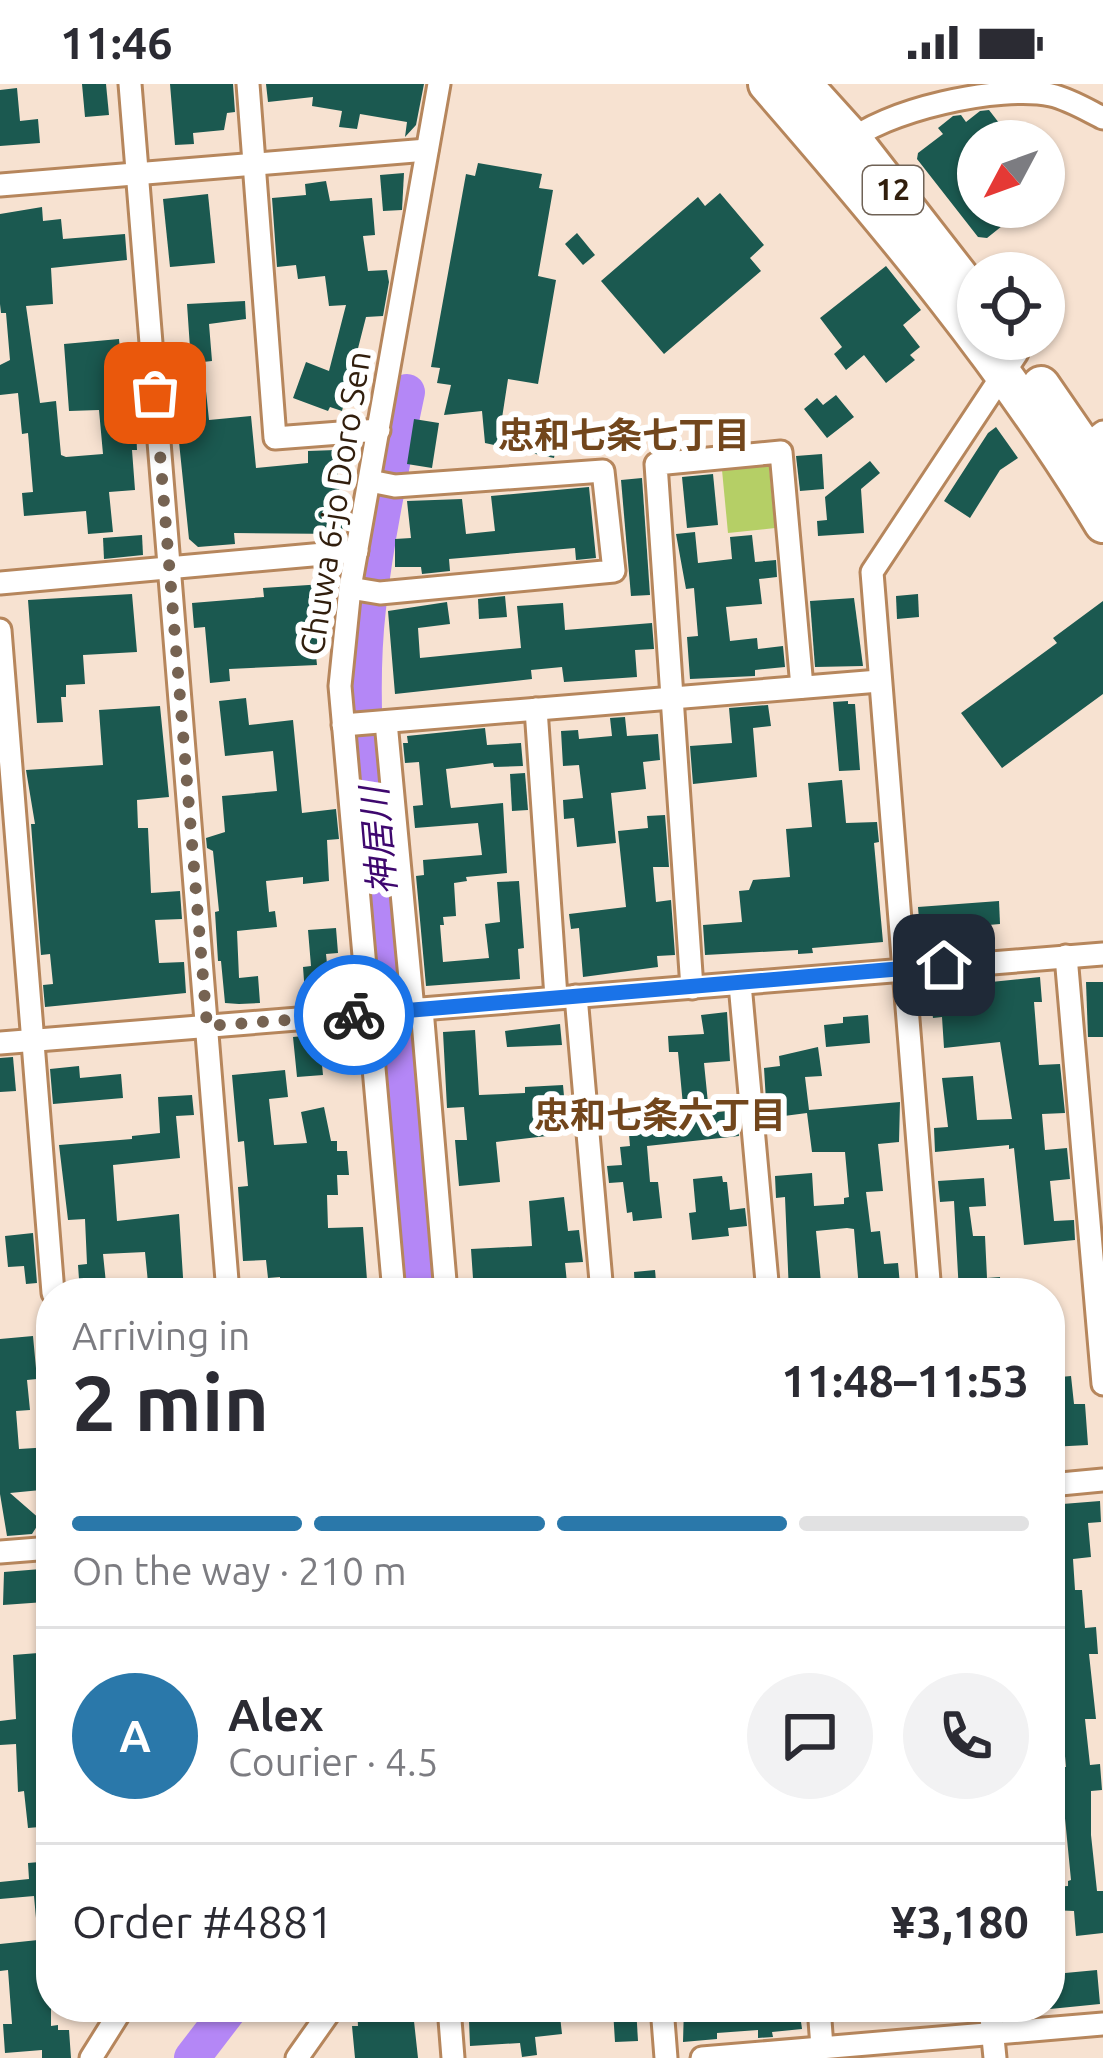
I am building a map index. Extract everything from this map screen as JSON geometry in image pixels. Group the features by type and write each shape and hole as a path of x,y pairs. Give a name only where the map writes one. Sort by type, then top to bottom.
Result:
{"highway":[{"name":"12","path":"767,84 842,148 957,277"},
{"name":"12","path":"803,84 842,148 957,291"},
{"name":"12","path":"1013,360 1089,454 1103,524"}],"street":[{"path":"130,84 227,1278"},
{"path":"248,84 275,438 379,430"},
{"name":"Chuwa 6-jo Doro Sen","path":"394,1278 399,1011 366,724 340,686 364,590 357,550 381,483 379,430 439,84"},
{"path":"842,148 876,122 988,91 1054,95 1103,118"},
{"path":"0,185 427,150"},
{"path":"929,1278 872,572 1006,360"},
{"path":"692,988 656,464 781,452 802,687"},
{"path":"364,590 614,571 603,471 381,483"},
{"path":"0,583 357,550"},
{"path":"0,630 52,1278"},
{"path":"444,1278 399,1011 366,724 879,681"},
{"path":"536,710 600,1278"},
{"path":"0,1043 1103,954"},
{"path":"1066,956 1103,1384"},
{"path":"740,984 767,1278"},
{"path":"1065,1484 1103,1480"},
{"path":"0,1552 36,1549"},
{"path":"91,2058 112,2022"},
{"path":"296,2058 322,2022"},
{"path":"322,2058 326,2022"},
{"path":"450,2022 453,2058"},
{"path":"663,2022 666,2058"},
{"path":"820,2022 822,2047"},
{"path":"992,2022 995,2058"},
{"path":"702,2058 1103,2024"}],"green space":[{"path":"769,466 775,528 728,533 722,470"}],"building":[{"path":"82,84 106,84 109,115 85,117"},
{"path":"170,84 233,84 235,112 227,113 224,130 193,133 194,144 175,145"},
{"path":"266,84 424,84 416,125 405,137 407,122 360,114 357,129 339,127 342,111 312,106 313,97 268,102"},
{"path":"17,88 20,121 38,119 40,143 0,146 0,90"},
{"path":"989,110 997,120 969,120"},
{"path":"961,115 965,120 957,120 957,210 917,159 918,153 943,134 938,128"},
{"path":"478,163 542,174 539,188 553,190 538,276 556,280 538,384 508,379 502,418 559,431 554,458 485,443 482,411 444,415 451,385 437,383 440,368 431,367 466,174 475,176"},
{"path":"404,173 402,210 383,211 380,175"},
{"path":"326,181 330,201 372,198 375,235 363,236 368,271 387,270 389,282 383,316 366,317 342,411 293,398 306,362 329,371 346,305 329,306 325,276 298,279 296,265 277,267 272,198 306,195 305,184"},
{"path":"720,193 764,245 750,258 761,271 664,354 601,281 698,197 705,206"},
{"path":"208,194 215,263 170,267 163,199"},
{"path":"42,207 43,221 61,219 63,239 125,234 127,260 51,268 53,304 26,306 40,403 56,401 61,455 66,457 103,454 99,410 69,411 64,344 119,339 123,382 134,381 137,450 132,450 135,490 109,492 113,532 88,534 86,511 24,516 22,493 33,492 28,433 22,434 18,393 0,395 0,365 10,360 6,313 1,313 0,304 0,214"},
{"path":"971,228 1000,228 987,238 978,237"},
{"path":"577,233 595,255 583,265 565,244"},
{"path":"886,266 921,310 903,325 920,347 910,355 915,360 886,383 864,355 846,370 834,354 842,347 820,318"},
{"path":"245,301 246,319 209,324 212,361 203,362 209,420 251,416 256,468 308,463 308,451 336,450 343,534 234,533 235,544 198,547 189,539 172,374 180,373 178,349 190,348 187,304"},
{"path":"836,395 854,417 827,438 804,409 817,398 823,405"},
{"path":"414,419 439,423 432,468 407,464"},
{"path":"996,427 1018,458 1000,470 970,518 944,501"},
{"path":"822,454 824,489 800,491 796,456"},
{"path":"870,461 880,473 861,489 864,533 818,536 817,521 827,520 825,497"},
{"path":"713,474 718,525 687,528 682,477"},
{"path":"642,478 650,595 631,596 621,480"},
{"path":"589,487 596,558 576,560 575,548 449,559 450,571 422,574 421,567 395,567 395,539 411,538 407,501 462,499 466,534 495,531 491,496"},
{"path":"695,532 698,563 732,559 730,537 752,535 755,562 776,560 777,577 759,579 762,604 726,607 730,641 757,638 758,649 783,646 785,667 755,670 755,676 690,679 687,637 698,636 694,588 686,589 676,534"},
{"path":"142,535 143,555 104,559 103,538"},
{"path":"324,584 326,641 315,646 317,665 229,669 230,681 210,683 205,627 194,628 192,603 264,597 263,588"},
{"path":"132,594 137,652 83,655 85,684 66,685 66,697 61,697 63,722 37,723 28,600"},
{"path":"918,594 919,617 897,619 896,596"},
{"path":"505,596 507,617 479,619 478,599"},
{"path":"854,598 863,666 815,667 810,601"},
{"path":"1103,601 1103,694 1002,768 961,713 1057,643 1053,638"},
{"path":"447,602 450,624 418,628 420,658 521,648 517,606 563,603 565,630 652,623 654,649 635,650 637,677 564,682 562,667 531,670 532,679 395,694 388,611"},
{"path":"246,698 249,725 293,720 302,813 336,809 339,839 327,840 329,881 303,884 303,877 266,881 269,912 275,911 277,927 237,931 239,978 258,976 260,1003 239,1004 225,1003 218,961 213,851 207,848 206,838 225,832 222,796 277,791 273,751 225,756 219,701"},
{"path":"833,702 855,704 860,770 839,771"},
{"path":"768,705 771,726 753,728 757,777 693,784 690,746 732,743 729,708"},
{"path":"160,706 169,797 137,800 138,828 148,828 151,893 180,891 182,919 155,920 159,963 184,962 186,993 45,1007 43,985 53,984 50,954 41,955 31,824 35,824 26,770 103,765 99,710"},
{"path":"625,717 627,736 658,734 660,760 643,762 646,789 611,793 616,843 577,847 574,818 564,819 563,800 583,798 579,765 563,766 561,731 578,730 579,739 612,736 610,718"},
{"path":"485,728 487,745 521,743 523,766 494,767 493,763 446,769 450,803 451,808 503,803 507,873 466,877 467,881 454,883 456,916 443,917 444,925 440,925 443,962 489,958 485,924 500,922 497,882 519,881 524,948 518,949 520,979 426,986 416,876 424,875 423,860 482,855 478,823 415,828 413,806 423,805 419,762 405,763 403,743 408,743 407,736"},
{"path":"525,773 528,810 512,811 510,774"},
{"path":"842,780 846,823 877,822 879,842 874,843 883,942 812,948 813,953 705,955 703,925 742,922 739,891 749,890 753,880 790,877 786,829 812,827 808,783"},
{"path":"665,815 669,867 653,867 656,902 671,900 675,955 657,956 658,967 583,977 579,928 571,929 569,914 626,907 618,831 648,828 647,816"},
{"path":"999,901 1000,924 920,931 918,907"},
{"path":"336,928 338,953 326,954 330,992 305,994 303,967 311,966 308,930"},
{"path":"1040,977 1042,1002 1034,1002 1039,1065 1060,1064 1065,1113 1042,1114 1045,1150 1067,1148 1070,1179 1050,1181 1054,1221 1074,1220 1075,1240 1024,1245 1014,1148 935,1152 934,1128 948,1127 942,1078 973,1076 977,1120 1012,1119 1000,1042 944,1048 942,1017 933,1018 930,995"},
{"path":"1086,982 1103,982 1103,1037 1088,1037"},
{"path":"727,1012 730,1061 704,1063 709,1113 736,1110 739,1136 647,1146 650,1182 658,1182 662,1218 633,1221 632,1212 627,1213 623,1182 609,1183 607,1166 622,1165 620,1147 630,1146 627,1112 649,1110 650,1119 684,1116 678,1052 669,1052 668,1036 704,1034 701,1015"},
{"path":"868,1015 870,1043 826,1047 824,1025"},
{"path":"560,1024 562,1045 507,1047 505,1031"},
{"path":"475,1030 479,1095 563,1085 565,1107 545,1108 547,1136 496,1142 500,1182 459,1186 455,1140 467,1140 464,1107 447,1108 443,1032"},
{"path":"313,1035 313,1045 320,1044 323,1075 297,1077 293,1037"},
{"path":"818,1047 822,1076 805,1077 809,1110 900,1102 899,1142 878,1144 883,1191 866,1192 871,1232 880,1231 884,1264 898,1263 899,1278 858,1278 854,1229 847,1228 816,1231 821,1278 788,1278 785,1197 776,1198 775,1176 812,1173 814,1206 844,1204 849,1197 845,1152 812,1152 807,1113 784,1116 782,1100 766,1101 764,1068 780,1066 779,1056"},
{"path":"13,1057 16,1091 0,1092 0,1058"},
{"path":"79,1066 80,1078 121,1074 123,1098 53,1104 50,1069"},
{"path":"285,1070 288,1097 269,1099 274,1145 307,1143 301,1112 324,1107 331,1141 337,1141 337,1151 347,1151 349,1175 337,1175 338,1195 327,1195 328,1228 363,1227 367,1278 268,1278 266,1260 243,1261 238,1187 248,1186 244,1141 238,1142 232,1075"},
{"path":"192,1095 194,1115 176,1116 180,1158 113,1165 117,1221 179,1214 183,1278 148,1278 145,1252 103,1254 105,1278 79,1278 78,1265 87,1264 85,1219 68,1220 59,1145 160,1133 158,1097"},
{"path":"722,1176 730,1210 745,1208 747,1226 728,1228 729,1236 692,1240 693,1179"},
{"path":"984,1178 986,1206 969,1207 973,1236 985,1236 987,1278 958,1278 954,1201 940,1202 938,1181"},
{"path":"564,1197 568,1231 579,1230 583,1262 565,1263 566,1278 473,1278 471,1249 532,1246 529,1201"},
{"path":"33,1233 36,1283 26,1284 24,1266 8,1267 5,1236"},
{"path":"655,1270 656,1278 634,1278 634,1272"},
{"path":"33,1336 36,1379 27,1380 30,1410 16,1411 19,1449 36,1448 36,1490 10,1493 36,1516 32,1534 7,1536 0,1494 0,1339"},
{"path":"1071,1376 1074,1404 1085,1404 1088,1445 1065,1446 1065,1377"},
{"path":"1100,1501 1101,1522 1088,1523 1091,1557 1073,1559 1085,1628 1096,1627 1098,1654 1089,1654 1096,1719 1085,1719 1090,1765 1100,1764 1102,1790 1091,1791 1091,1835 1097,1891 1103,1891 1103,1933 1076,1936 1074,1911 1065,1911 1065,1886 1071,1880 1065,1818 1065,1504"},
{"path":"36,1569 36,1603 3,1605 4,1572"},
{"path":"36,1653 36,1827 28,1828 24,1791 18,1792 16,1744 0,1745 0,1721 16,1719 13,1655"},
{"path":"36,1862 36,1918 34,1896 0,1899 0,1882 29,1879 28,1863"},
{"path":"36,1940 36,2022 69,2030 71,2058 42,2058 42,2050 5,2053 3,2024 12,2024 8,1970 0,1971 0,1944"},
{"path":"1097,1970 1100,2004 1065,2008 1065,1973"},
{"path":"358,2022 414,2022 418,2058 355,2058 352,2026"},
{"path":"469,2022 561,2022 562,2034 535,2037 537,2055 522,2057 520,2043 470,2046"},
{"path":"614,2022 637,2022 638,2041 615,2042"},
{"path":"684,2022 801,2022 802,2029 772,2032 773,2037 758,2038 758,2030 683,2042"}],"waterway":[{"name":"神居川","path":"407,392 371,581 364,715 419,1278"},
{"name":"神居川","path":"192,2058 220,2022"}],"way so far":[{"path":"155,393 207,1026 354,1015"}],"district":[{"name":"忠和七条七丁目","path":"624,435"},
{"name":"忠和七条六丁目","path":"660,1115"}],"route":[{"path":"354,1015 944,965"}]}
